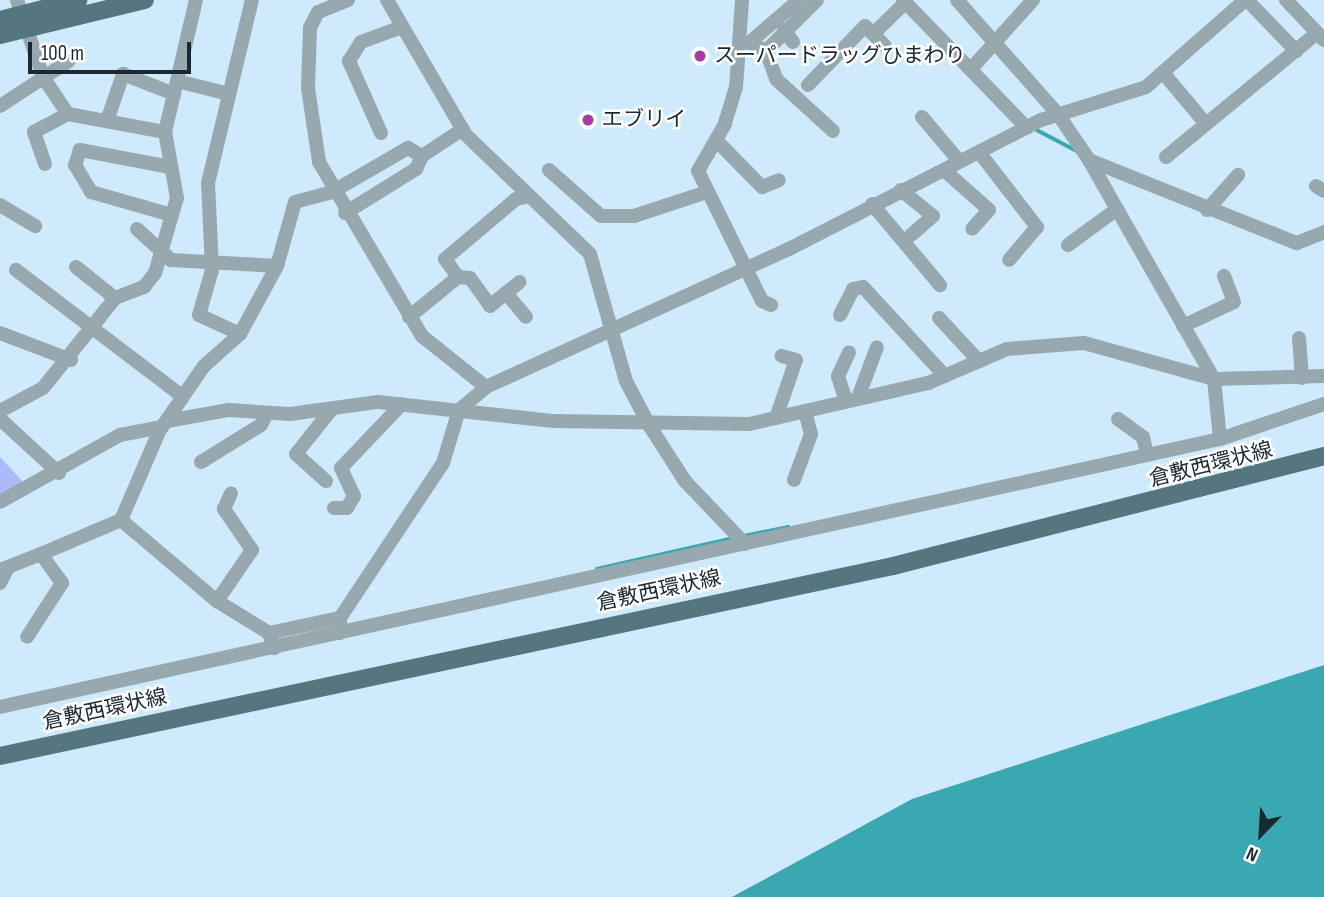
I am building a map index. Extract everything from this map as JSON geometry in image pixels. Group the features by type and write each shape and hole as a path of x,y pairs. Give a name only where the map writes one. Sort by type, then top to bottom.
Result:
{"main road":[{"path":"0,20 78,0"},
{"path":"0,35 20,15 145,0"},
{"name":"倉敷西環状線","path":"0,756 893,566 1324,456"}],"street":[{"path":"0,411 43,388 71,360 115,298 144,287 161,253 177,198 165,132 195,0"},
{"path":"240,334 199,316 210,263 208,184 225,93 252,0"},
{"path":"348,0 318,12 310,28 312,127 332,192 422,336 486,387"},
{"path":"387,0 463,129 528,197 590,254 626,380 649,425 685,481 742,539"},
{"path":"742,0 754,46 776,79 833,131"},
{"path":"771,305 748,271 704,193 698,171 716,140 754,46 799,0"},
{"path":"754,46 788,36 817,0"},
{"path":"957,0 1058,114 1089,160 1214,379 1219,434"},
{"path":"971,69 1032,0"},
{"path":"339,626 443,463 458,412 486,387 615,335 748,271 874,207 901,190 1027,128 1165,75 1246,0 1296,51"},
{"path":"1166,157 1296,51 1321,37 1286,0"},
{"path":"873,34 904,1 1027,128"},
{"path":"20,15 43,77 68,114"},
{"path":"808,85 865,26 885,46"},
{"path":"380,132 349,61 361,42 402,27"},
{"path":"0,106 69,61"},
{"path":"107,121 123,74 175,87 225,93"},
{"path":"1165,75 1206,124"},
{"path":"46,164 34,132 68,114 165,132"},
{"path":"922,117 959,161"},
{"path":"345,214 416,170 422,156 463,129"},
{"path":"716,140 762,187 779,180"},
{"path":"0,583 4,569 121,520 164,425 182,396 204,366 240,334 277,266 295,202 332,192 408,148 422,156"},
{"path":"170,166 80,150 75,165 91,192 172,215"},
{"path":"980,153 1037,227 1009,260"},
{"path":"1089,160 1207,210 1297,243 1324,232"},
{"path":"549,170 601,216 634,216 704,193"},
{"path":"944,170 989,210 972,229"},
{"path":"1207,210 1238,176"},
{"path":"901,190 933,216 911,235"},
{"path":"458,277 445,259 516,198 528,197"},
{"path":"0,205 35,226"},
{"path":"874,207 940,285"},
{"path":"1068,245 1117,209"},
{"path":"137,229 171,260 277,266"},
{"path":"76,267 115,298"},
{"path":"16,270 182,396"},
{"path":"1183,326 1234,302 1224,276"},
{"path":"409,317 458,277 470,278 490,306 520,282"},
{"path":"840,315 853,289 863,287 946,376"},
{"path":"506,293 526,317"},
{"path":"939,318 979,361"},
{"path":"0,333 71,360"},
{"path":"1299,338 1301,378"},
{"path":"0,502 120,435 229,410 266,416 400,406 649,425 776,418 946,376 1007,349 1084,343 1214,379 1324,376"},
{"path":"852,400 877,347"},
{"path":"849,352 838,376 852,400"},
{"path":"776,418 796,360 782,356"},
{"path":"0,707 272,641 1219,434 1324,404"},
{"path":"334,508 347,508 354,496 341,468 400,406"},
{"path":"794,480 811,434 805,412"},
{"path":"326,481 296,454 328,413"},
{"path":"201,462 266,416"},
{"path":"0,419 56,471"},
{"path":"1118,419 1143,437 1146,450"},
{"path":"217,601 252,550 224,509 231,493"},
{"path":"121,520 217,601 272,641"},
{"path":"27,637 62,583 41,554"}],"shaded area":[{"path":"0,457 26,485 0,495"},
{"path":"1324,665 1324,897 732,897 912,799"}],"waterway":[{"path":"1035,129 1077,151"},
{"path":"744,536 788,527"},
{"path":"597,569 733,538"}],"place":[{"name":"スーパードラッグひまわり","path":"700,56"},
{"name":"エブリイ","path":"588,120"}]}
